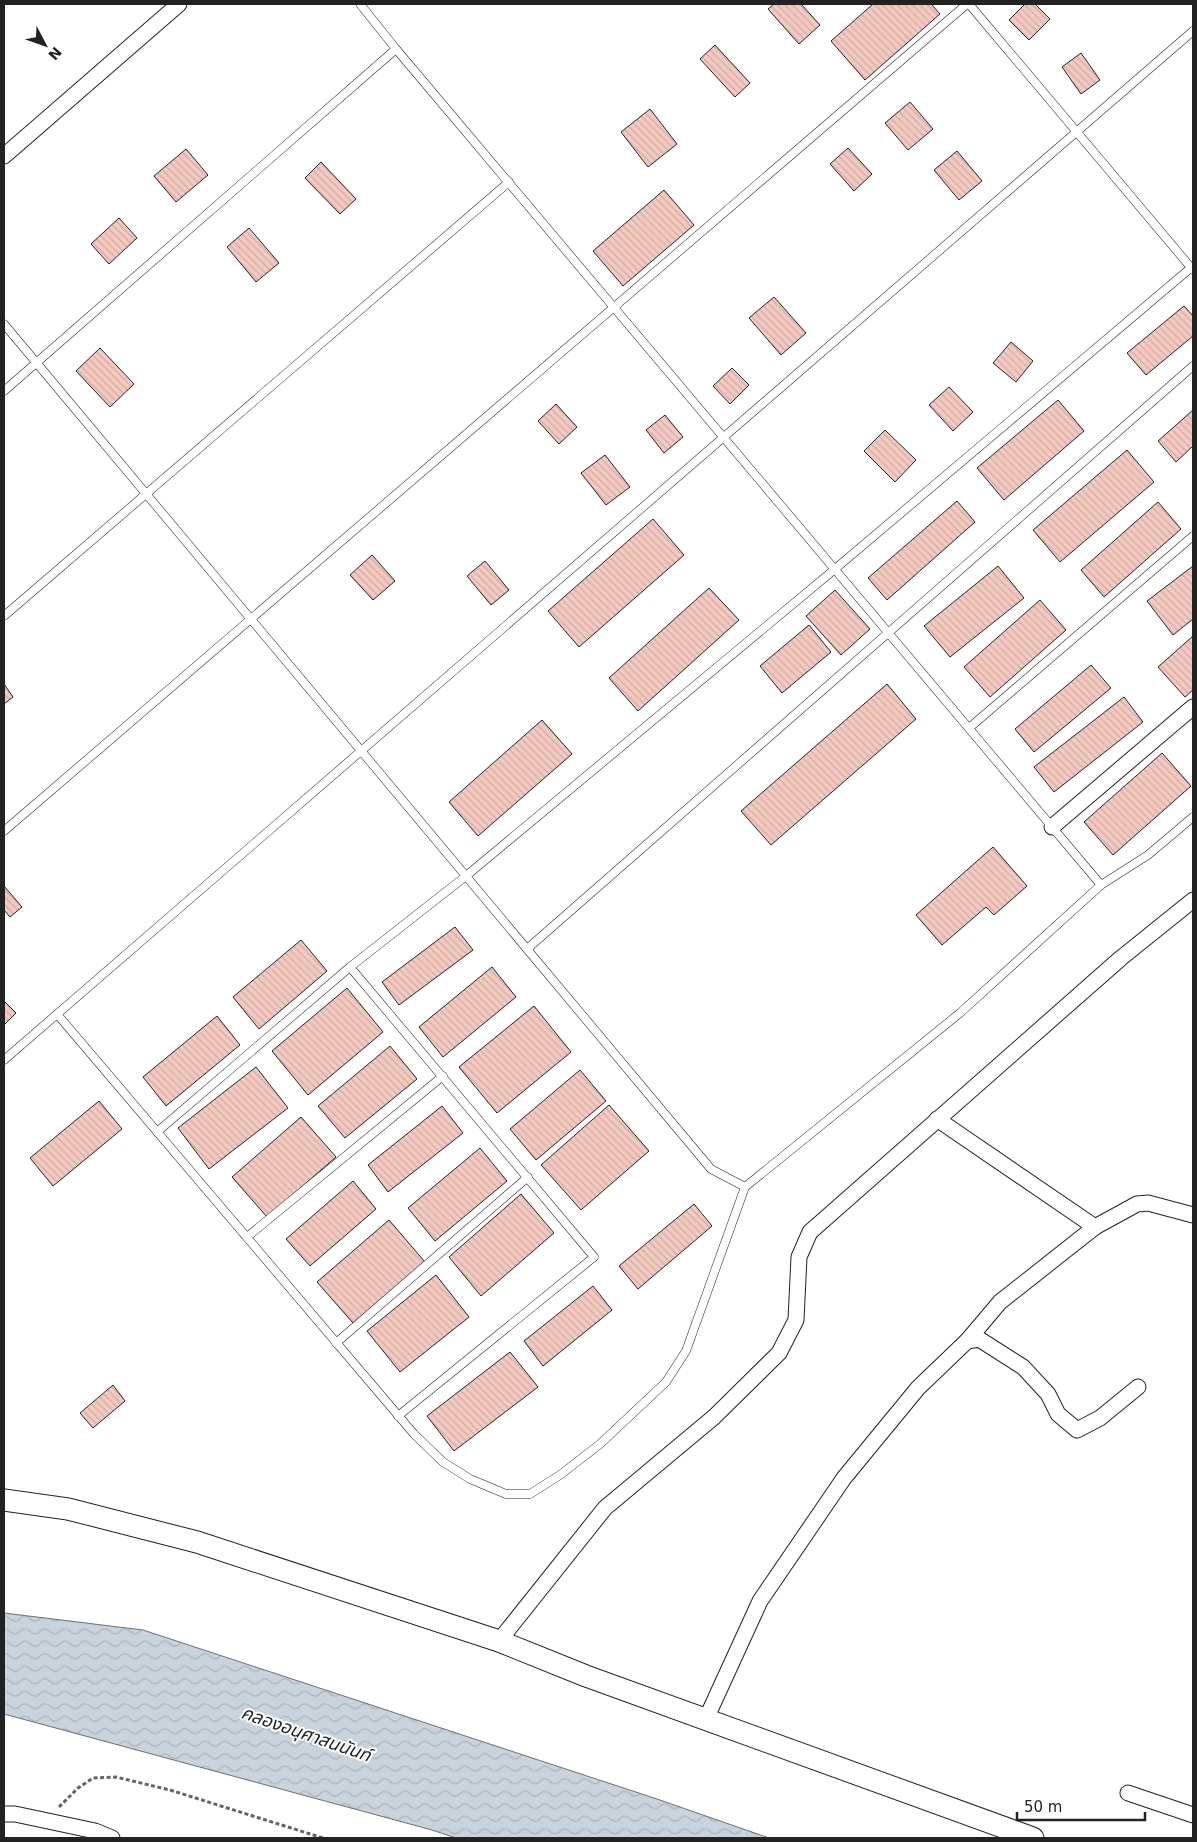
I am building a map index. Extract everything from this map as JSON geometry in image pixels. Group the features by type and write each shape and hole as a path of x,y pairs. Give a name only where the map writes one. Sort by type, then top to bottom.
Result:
{"main road":[{"path":"4,1500 68,1509 197,1542 499,1641 586,1676 1033,1838"}],"street":[{"path":"4,156 179,4"},
{"path":"1052,827 1193,708"},
{"path":"499,1641 606,1508 714,1418 779,1353 796,1320 798,1257 810,1232 1120,958 1193,900"},
{"path":"937,1119 1095,1227"},
{"path":"706,1719 760,1601 844,1478 918,1388 967,1341 1000,1302 1095,1227 1137,1204 1148,1203 1193,1215"},
{"path":"967,1341 979,1339 1023,1367 1048,1394 1058,1414 1077,1430 1100,1418 1138,1387"},
{"path":"1128,1793 1193,1815"},
{"path":"4,1814 15,1814 95,1831 112,1838"}],"lane":[{"path":"360,4 1101,885"},
{"path":"4,831 968,4 1193,268 466,876 350,967 157,1132"},
{"path":"4,1060 1193,30"},
{"path":"4,391 396,49"},
{"path":"4,616 508,182"},
{"path":"4,324 711,1169 745,1187"},
{"path":"527,949 1193,366"},
{"path":"969,728 1193,536"},
{"path":"57,1014 414,1434 442,1462 470,1479 506,1494 530,1494 560,1475 600,1444 666,1382 686,1351 745,1187 960,1013 1101,885 1148,855 1193,817"},
{"path":"350,967 594,1257 398,1416"},
{"path":"247,1237 443,1076"},
{"path":"336,1343 528,1177"}],"path":[{"path":"48,1821 78,1788 93,1778 116,1776 170,1790 322,1838"}],"water":[{"name":"คลองอนุศาสนนันท์","path":"4,1613 143,1630 657,1799 769,1838 456,1838 4,1714"}],"building":[{"path":"774,4 801,4 820,25 799,44 768,9"},
{"path":"873,4 931,4 940,14 865,80 831,41"},
{"path":"1025,4 1035,4 1050,19 1029,40 1009,20"},
{"path":"715,45 750,83 735,97 700,59"},
{"path":"1081,53 1100,80 1081,94 1062,67"},
{"path":"910,102 933,129 908,150 885,123"},
{"path":"650,109 677,144 648,167 621,132"},
{"path":"848,148 872,174 854,191 830,164"},
{"path":"186,149 208,175 176,202 154,176"},
{"path":"957,151 982,181 959,200 934,170"},
{"path":"321,162 356,199 340,214 305,178"},
{"path":"664,190 694,225 623,286 593,251"},
{"path":"119,218 137,238 109,264 91,244"},
{"path":"249,228 279,263 256,282 227,247"},
{"path":"774,297 806,333 781,355 749,318"},
{"path":"1184,306 1193,316 1193,336 1146,375 1127,353"},
{"path":"1011,342 1033,361 1016,382 993,363"},
{"path":"100,348 134,384 110,407 76,371"},
{"path":"732,368 749,385 730,404 713,386"},
{"path":"949,387 973,412 953,431 929,405"},
{"path":"1058,400 1084,431 1004,500 977,468"},
{"path":"556,404 577,427 559,444 538,421"},
{"path":"1193,410 1193,446 1176,462 1158,441"},
{"path":"665,415 683,437 664,453 646,430"},
{"path":"885,430 916,460 895,482 864,451"},
{"path":"1127,450 1154,482 1060,562 1033,530"},
{"path":"605,455 630,487 606,505 581,473"},
{"path":"957,501 975,522 887,600 868,578"},
{"path":"1158,502 1181,529 1104,597 1081,570"},
{"path":"653,519 684,555 579,647 548,611"},
{"path":"372,555 395,581 373,600 350,575"},
{"path":"485,561 509,590 491,605 467,576"},
{"path":"998,566 1024,598 950,657 924,626"},
{"path":"1193,566 1193,619 1173,635 1147,601"},
{"path":"709,588 739,620 638,711 609,678"},
{"path":"835,590 870,629 841,655 806,616"},
{"path":"1040,600 1066,630 990,697 964,667"},
{"path":"809,625 831,652 782,693 760,666"},
{"path":"1193,636 1193,690 1185,697 1158,667"},
{"path":"1091,665 1111,688 1034,752 1015,729"},
{"path":"4,684 13,697 4,704"},
{"path":"887,684 916,719 771,845 741,811"},
{"path":"1124,697 1143,722 1054,792 1034,767"},
{"path":"542,720 572,754 478,836 449,802"},
{"path":"1162,753 1191,786 1113,855 1084,822"},
{"path":"993,847 1027,886 994,915 986,907 942,945 916,915"},
{"path":"4,886 22,907 10,917 4,910"},
{"path":"455,927 473,950 399,1005 382,982"},
{"path":"301,940 327,971 259,1029 233,997"},
{"path":"492,967 516,997 443,1057 419,1027"},
{"path":"347,988 383,1032 308,1095 272,1051"},
{"path":"4,1001 16,1013 4,1025"},
{"path":"534,1006 571,1052 497,1113 459,1067"},
{"path":"217,1016 240,1045 166,1106 143,1077"},
{"path":"390,1046 417,1079 345,1138 318,1106"},
{"path":"256,1067 288,1108 209,1169 178,1128"},
{"path":"580,1070 606,1101 536,1160 510,1129"},
{"path":"99,1101 122,1129 53,1186 30,1158"},
{"path":"609,1105 649,1151 581,1210 541,1165"},
{"path":"442,1106 463,1133 388,1192 368,1165"},
{"path":"301,1117 336,1157 267,1217 232,1177"},
{"path":"480,1148 507,1181 435,1241 408,1208"},
{"path":"353,1181 376,1209 310,1266 286,1239"},
{"path":"521,1194 554,1233 481,1296 449,1257"},
{"path":"694,1204 712,1226 638,1289 619,1266"},
{"path":"389,1220 425,1262 353,1323 317,1282"},
{"path":"436,1275 469,1317 400,1372 367,1331"},
{"path":"593,1286 612,1310 543,1366 524,1341"},
{"path":"510,1352 538,1387 454,1451 427,1416"},
{"path":"113,1385 125,1401 93,1428 80,1413"}]}
